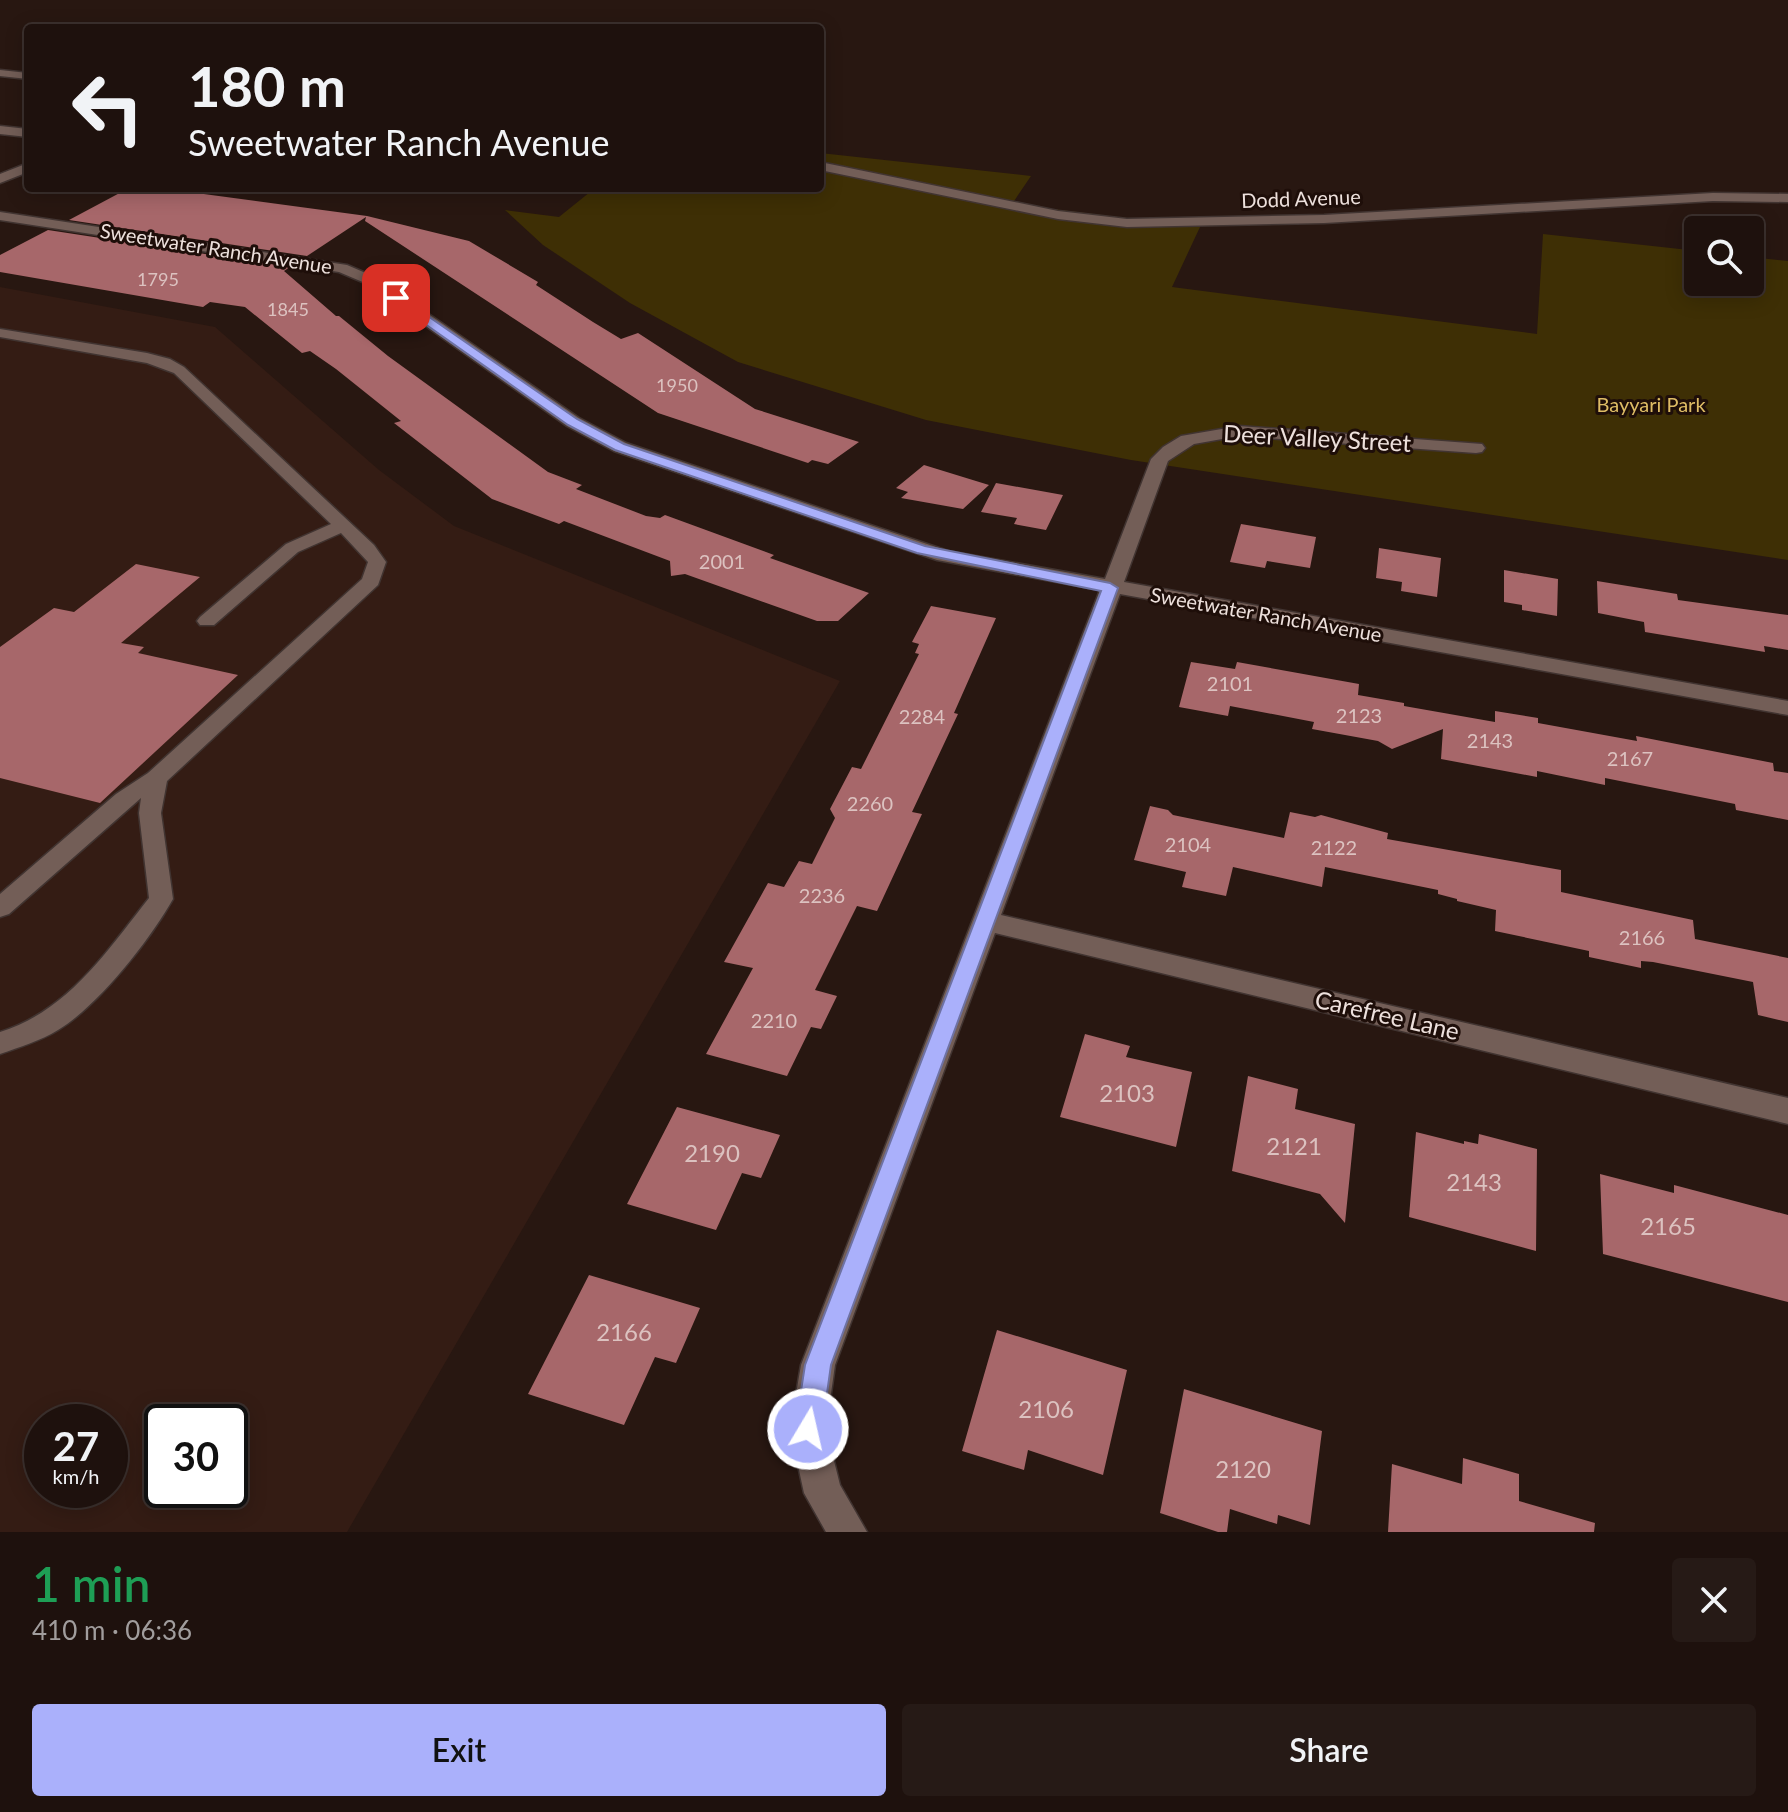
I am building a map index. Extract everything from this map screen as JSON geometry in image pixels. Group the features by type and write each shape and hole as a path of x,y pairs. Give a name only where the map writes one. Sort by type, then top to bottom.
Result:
{"street":[{"path":"0,73 24,76"},
{"path":"0,130 24,133"},
{"name":"Dodd Avenue","path":"824,167 1058,215 1127,223 1324,219 1713,197 1788,198"},
{"path":"0,179 24,169"},
{"name":"Sweetwater Ranch Avenue","path":"0,216 342,268 370,280 573,422 620,447 900,544 944,556 1110,588 1788,708"},
{"name":"Deer Valley Street","path":"848,1532 823,1493 808,1429 818,1365 1160,459 1176,443 1203,434 1239,431 1476,448"},
{"name":"Carefree Lane","path":"985,921 1788,1111"}],"lane":[{"path":"0,333 165,362 179,370 368,549 377,562 371,581 156,778 124,799 0,908"},
{"path":"207,621 292,548 343,525"},
{"path":"0,1043 18,1039 54,1022 87,994 161,899 150,813 156,778"}],"shaded area":[{"path":"0,287 215,327 379,470 454,526 840,681 347,1532 0,1532"}],"green space":[{"name":"Bayyari Park","path":"824,153 1031,176 1012,204 1200,227 1172,287 1537,334 1543,234 1684,249 1684,296 1764,296 1764,258 1788,261 1788,560 1131,460 926,420 738,362 630,303 543,245 505,210 559,217 590,192 824,192"}],"building":[{"path":"122,192 189,192 367,216 469,241 538,282 536,285 621,339 638,333 755,409 859,442 828,464 812,460 808,463 658,413 365,221 366,217 307,256 69,220"},
{"path":"48,230 290,267 284,271 336,316 548,472 582,485 576,489 646,516 660,518 665,515 774,555 770,558 869,593 838,621 817,621 685,574 671,576 670,561 564,521 559,524 492,499 394,423 401,421 336,369 310,351 302,353 245,307 210,302 203,307 0,272 0,255"},
{"path":"924,465 989,485 963,509 901,498 908,492 896,488"},
{"path":"996,483 1063,495 1046,530 1014,524 1017,518 981,512"},
{"path":"1241,524 1316,537 1310,568 1267,561 1265,568 1230,562"},
{"path":"1379,548 1441,558 1437,597 1401,591 1402,582 1376,578"},
{"path":"136,564 200,577 121,643 144,647 138,653 238,675 100,803 0,778 0,647 54,608 74,612"},
{"path":"1504,570 1558,579 1557,616 1522,610 1522,605 1504,602"},
{"path":"1597,581 1677,594 1678,600 1788,615 1788,650 1764,646 1765,652 1645,632 1644,622 1598,613"},
{"path":"931,606 996,618 954,713 958,714 912,812 922,814 877,911 857,906 815,990 837,996 821,1029 811,1027 787,1076 706,1054 753,968 724,962 768,883 784,887 799,861 812,864 835,818 830,809 852,767 861,769 919,654 915,653 919,644 912,642"},
{"path":"1191,662 1235,669 1237,662 1359,684 1358,695 1404,703 1404,706 1495,722 1495,711 1538,718 1538,723 1637,741 1636,736 1773,763 1774,771 1788,773 1788,820 1736,810 1735,804 1605,778 1605,785 1537,771 1537,777 1441,759 1443,729 1392,749 1378,741 1312,729 1314,722 1230,706 1228,716 1179,707"},
{"path":"1150,806 1168,810 1173,815 1284,838 1290,812 1315,817 1321,815 1388,833 1387,839 1561,870 1561,892 1693,920 1695,939 1788,958 1788,1022 1758,1015 1753,982 1653,962 1641,961 1641,968 1589,957 1589,951 1495,931 1496,910 1457,901 1438,894 1438,890 1325,867 1322,887 1233,867 1226,896 1182,887 1186,872 1134,860"},
{"path":"1085,1034 1130,1046 1126,1057 1192,1072 1176,1147 1060,1117"},
{"path":"1248,1076 1298,1089 1295,1109 1355,1124 1345,1223 1320,1194 1232,1171"},
{"path":"677,1107 780,1135 761,1178 742,1173 716,1230 627,1204"},
{"path":"1416,1132 1464,1144 1464,1141 1478,1144 1479,1134 1537,1149 1536,1251 1409,1217"},
{"path":"1600,1174 1674,1193 1674,1185 1788,1215 1788,1302 1603,1254"},
{"path":"589,1275 700,1308 676,1363 655,1357 624,1425 528,1394"},
{"path":"997,1330 1127,1370 1103,1475 1028,1450 1024,1470 962,1451"},
{"path":"1184,1389 1322,1431 1310,1525 1278,1515 1277,1524 1230,1509 1227,1532 1218,1532 1160,1513"},
{"path":"1463,1458 1519,1474 1519,1501 1595,1523 1594,1532 1388,1532 1392,1464 1462,1484"}],"route":[{"path":"396,298 573,422 620,447 900,544 944,556 1110,588 818,1365 808,1429"}]}
